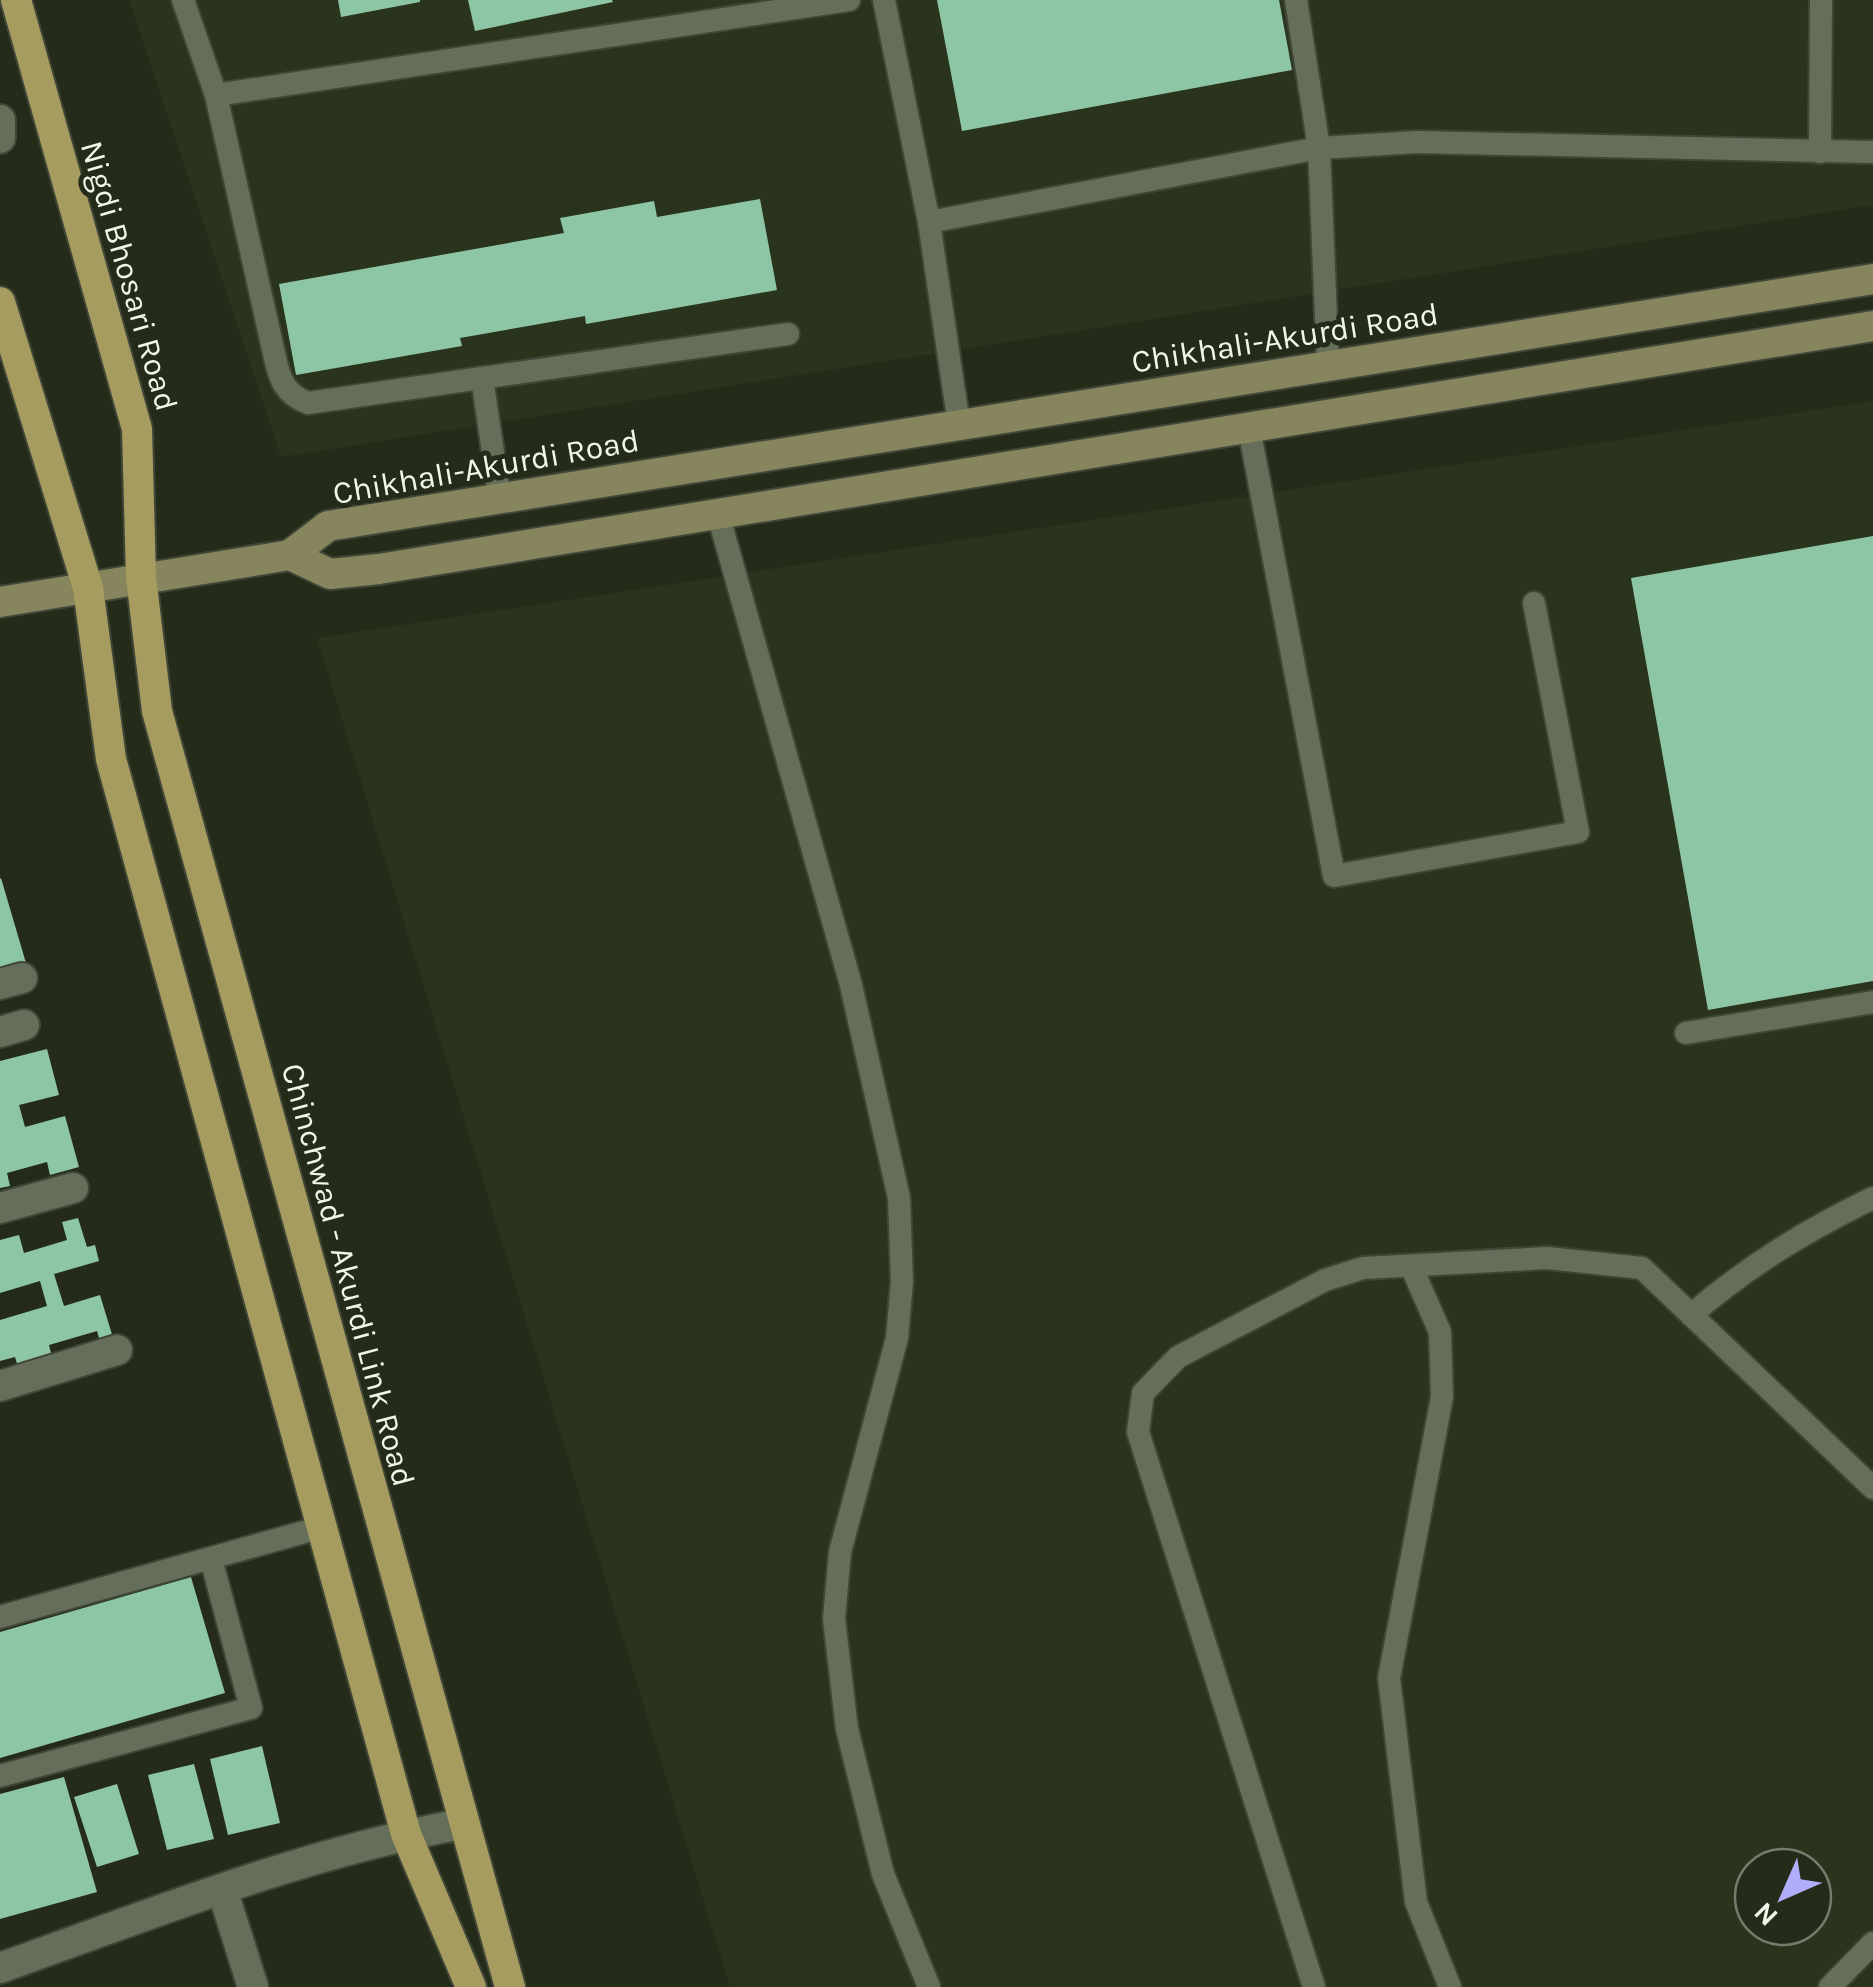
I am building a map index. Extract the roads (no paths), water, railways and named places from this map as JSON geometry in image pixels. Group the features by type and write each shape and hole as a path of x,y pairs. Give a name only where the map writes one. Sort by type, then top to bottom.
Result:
{"main road":[{"name":"Nigdi Bhosari Road","path":"16,0 137,429 142,576"},
{"name":"Chikhali-Akurdi Road","path":"290,555 328,526 1873,279"},
{"path":"0,302 88,588 111,759 406,1834 471,1987"},
{"path":"0,602 290,555 330,574 363,571 1873,326"},
{"name":"Chinchwad - Akurdi Link Road","path":"142,576 157,711 510,1987"}],"street":[{"path":"0,120 0,138"},
{"path":"0,1208 74,1188"},
{"path":"0,1386 117,1350"},
{"path":"0,1968 222,1888 406,1834 462,1824"},
{"path":"222,1888 253,1987"}],"lane":[{"path":"183,0 216,95 280,380 292,397 308,403 788,334"},
{"path":"216,95 849,0"},
{"path":"884,0 929,222 959,425"},
{"path":"1296,0 1319,148 1328,366"},
{"path":"1820,152 1821,0"},
{"path":"929,222 1319,148 1418,142 1873,152"},
{"path":"482,378 500,500"},
{"path":"1249,428 1334,876 1578,832 1534,603"},
{"path":"718,514 851,985 899,1198 902,1281 897,1338 840,1552 834,1620 847,1729 883,1874 930,1987"},
{"path":"1686,1033 1873,1002"},
{"path":"1691,1315 1745,1269 1799,1234 1873,1198"},
{"path":"1314,1987 1138,1432 1144,1393 1178,1357 1325,1280 1363,1268 1546,1258 1642,1268 1873,1488"},
{"path":"1412,1268 1440,1332 1442,1397 1389,1678 1416,1902 1450,1987"},
{"path":"0,1617 322,1528"},
{"path":"0,1776 251,1708 210,1558"},
{"path":"1830,1987 1873,1943"}]}
